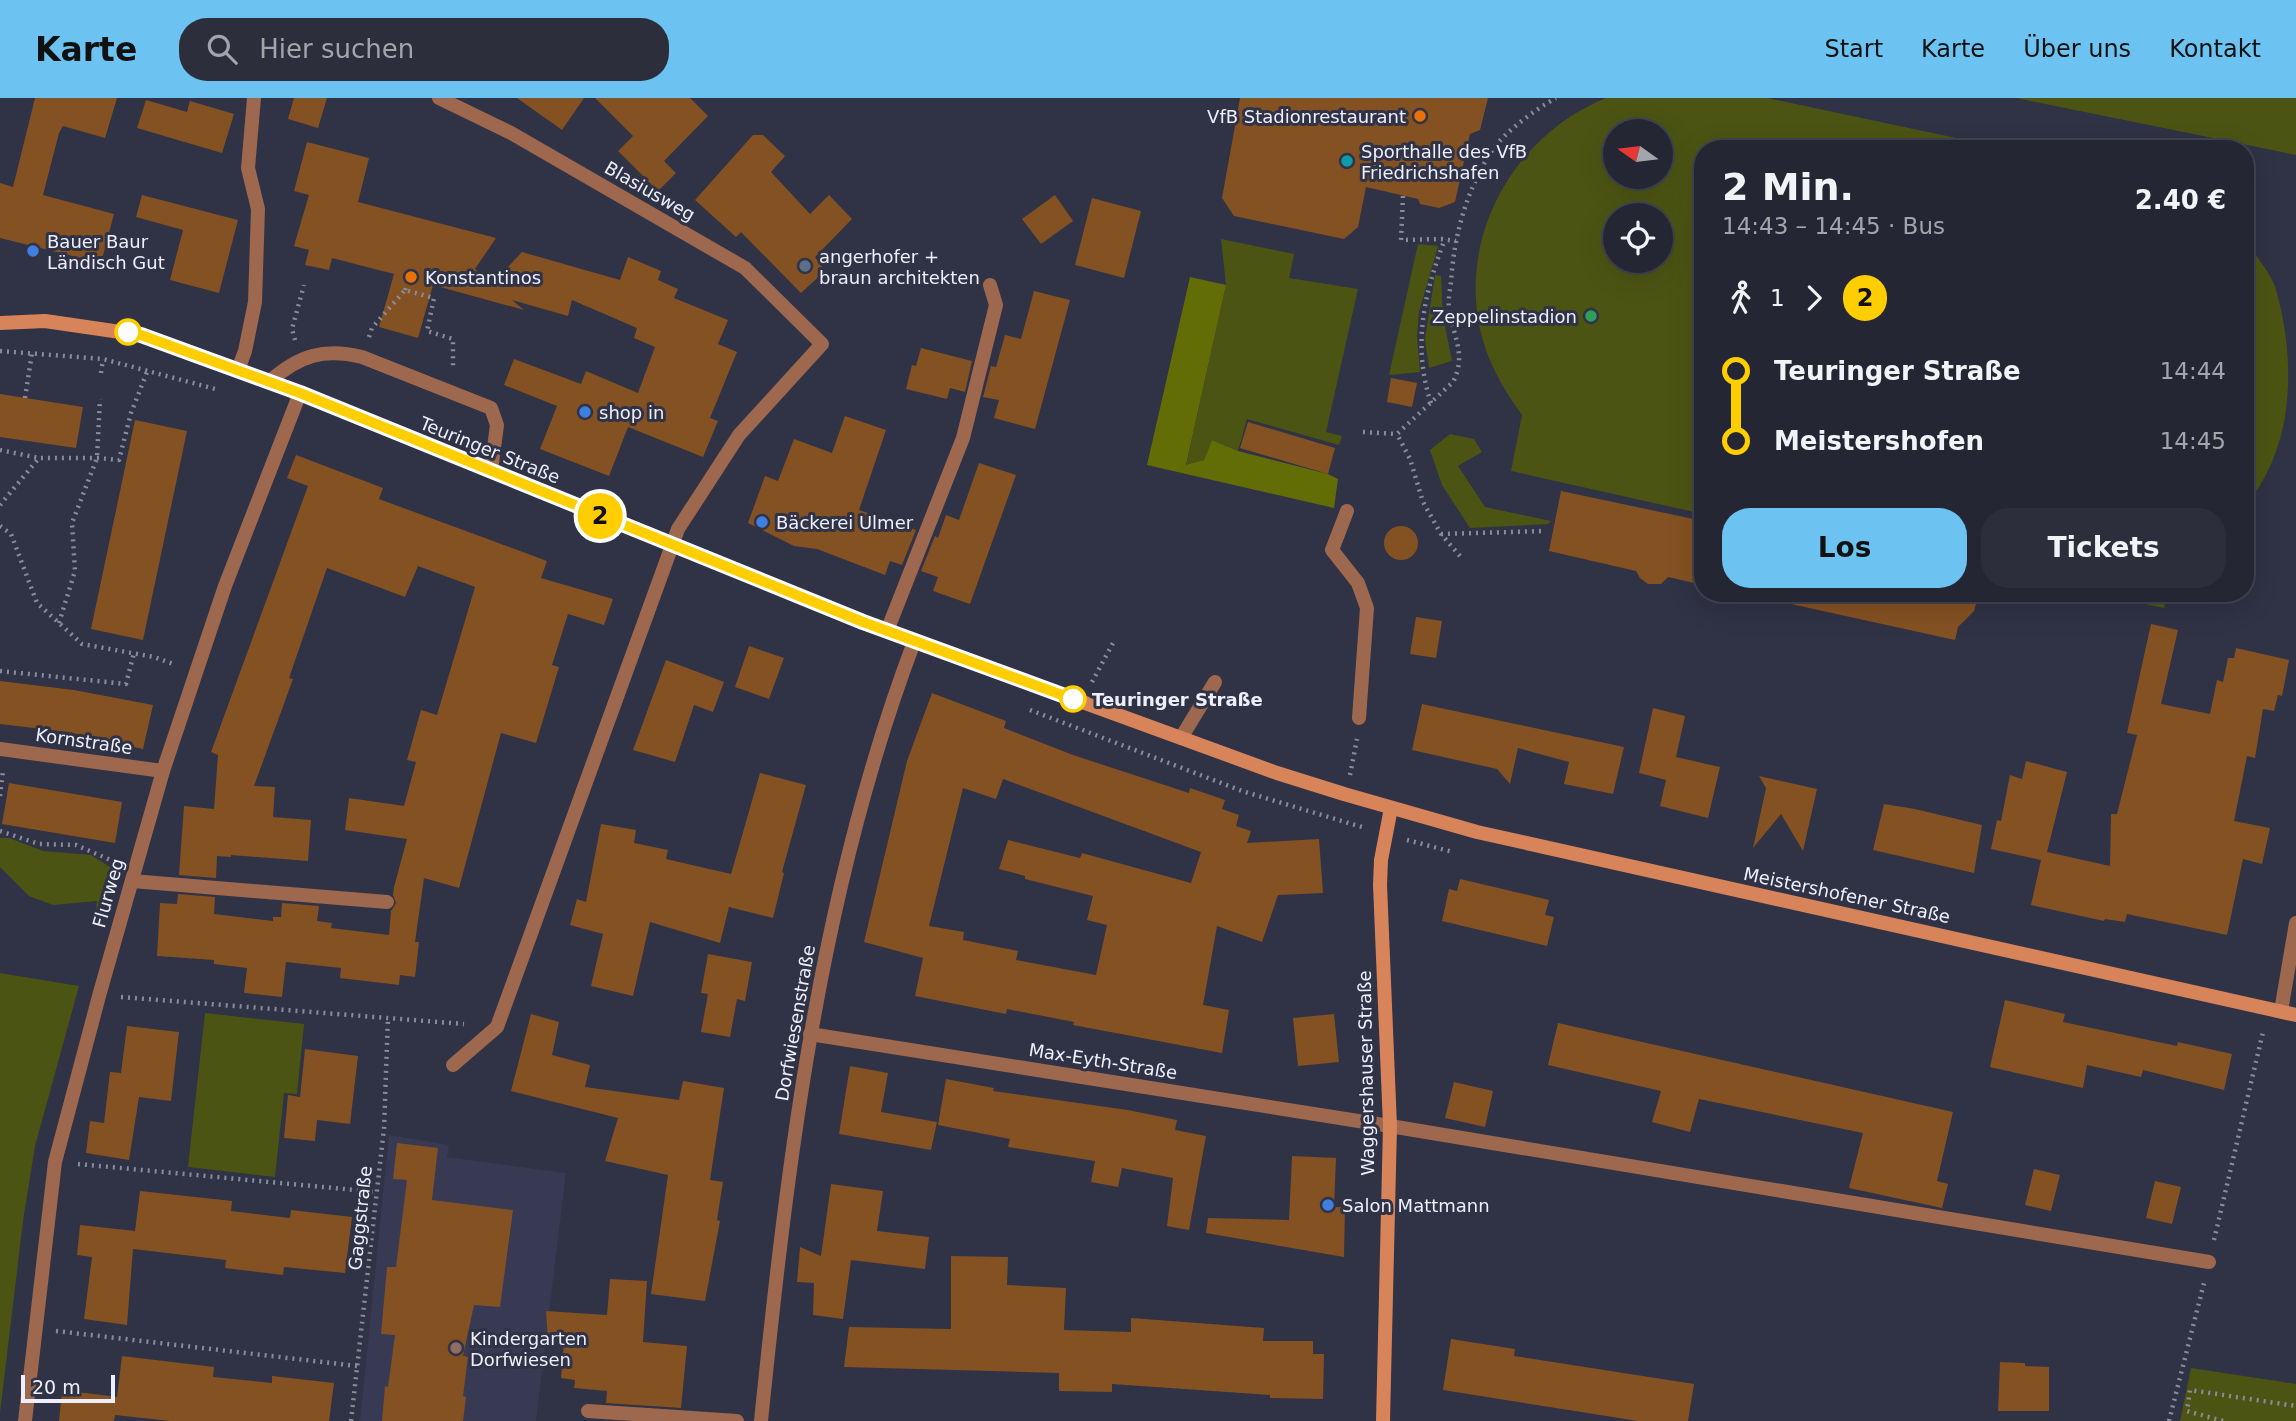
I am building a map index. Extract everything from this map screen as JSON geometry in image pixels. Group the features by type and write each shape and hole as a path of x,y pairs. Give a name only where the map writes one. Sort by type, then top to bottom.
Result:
{"street":[{"path":"238,370 245,351 255,302 258,209 248,168 254,98"},
{"name":"Blasiusweg","path":"439,98 511,133 745,268 822,344 739,435 678,529 671,545"},
{"path":"887,631 963,438 996,305 989,285"},
{"name":"Teuringer Straße","path":"0,323 45,321 141,335 300,393 914,642 1277,773 1391,808"},
{"path":"269,382 285,367 299,361 341,352 362,357 491,408 497,425 491,471"},
{"name":"Flurweg","path":"25,1421 55,1162 99,996 163,771 196,672 225,586 300,393"},
{"path":"1347,511 1332,550 1358,583 1367,608 1359,718"},
{"path":"453,1065 497,1027 671,545"},
{"name":"Dorfwiesenstraße","path":"761,1421 778,1251 810,1034 862,797 892,700 914,642"},
{"path":"1181,738 1215,682"},
{"name":"Kornstraße","path":"0,749 163,771"},
{"name":"Meistershofener Straße","path":"1391,808 1477,832 2296,1015"},
{"name":"Waggershauser Straße","path":"1383,1421 1390,1126 1380,885 1381,860 1391,808"},
{"path":"132,881 387,902"},
{"path":"2281,1011 2296,923"},
{"name":"Max-Eyth-Straße","path":"810,1034 1390,1126 2209,1262"},
{"path":"588,1411 737,1421"}],"path":[{"path":"1363,432 1397,434 1453,382 1461,359 1448,307 1453,255 1471,189 1494,147 1537,108 1556,98"},
{"path":"1403,196 1401,240 1456,241"},
{"path":"1431,403 1425,383 1422,324 1430,278 1445,239"},
{"path":"362,357 372,328 405,290 409,278"},
{"path":"299,361 292,329 304,285"},
{"path":"405,290 434,298 427,331 453,340 453,393"},
{"path":"0,351 103,359 227,393"},
{"path":"25,398 32,353"},
{"path":"101,373 103,359"},
{"path":"0,450 39,458 119,460 131,413 147,372"},
{"path":"59,623 75,571 72,523 97,458 100,399"},
{"path":"1397,434 1410,459 1423,502 1441,534 1460,556"},
{"path":"0,505 39,458"},
{"path":"0,526 11,534 37,603 82,644 154,657 196,672"},
{"path":"1441,534 1545,531"},
{"path":"1091,684 1113,643"},
{"path":"0,671 126,684 134,653"},
{"path":"1350,774 1359,718"},
{"path":"0,831 39,844 76,845 111,861 137,864"},
{"path":"99,996 497,1027"},
{"name":"Gaggstraße","path":"351,1421 384,1128 388,1017"},
{"path":"2169,1421 2263,1032"},
{"path":"55,1162 376,1192"},
{"path":"36,1329 357,1366"},
{"path":"2223,1421 2187,1411 2190,1390 2296,1406"}],"shaded area":[{"name":"Kindergarten Dorfwiesen","path":"389,1135 449,1145 447,1157 566,1173 536,1421 360,1421"}],"green space":[{"name":"Zeppelinstadion","path":"1606,98 1767,98 1965,140 1694,140 1694,512 1511,471 1522,415 1496,374 1487,352 1480,329 1476,293 1478,257 1487,223 1501,191 1521,162 1545,136 1574,114"},
{"path":"2016,98 2296,98 2296,155 2254,146 2254,140 2222,140"},
{"path":"1221,239 1294,254 1289,278 1358,289 1326,432 1342,436 1339,445 1247,419 1238,451 1212,440 1204,460 1186,466 1226,285"},
{"path":"1418,244 1438,246 1419,312 1417,336 1420,372 1389,375"},
{"path":"2254,253 2275,286 2282,313 2288,371 2282,429 2274,457 2254,493"},
{"path":"1435,275 1441,276 1443,316 1452,361 1429,368 1425,339"},
{"path":"1190,277 1226,285 1186,465 1204,460 1212,440 1238,451 1328,474 1338,479 1334,508 1147,465"},
{"path":"1450,434 1474,439 1482,452 1458,466 1485,507 1551,521 1548,524 1470,528 1442,485 1430,450"},
{"path":"2137,602 2165,602 2164,608"},
{"path":"0,838 9,838 43,851 91,855 116,871 100,928 95,926 97,901 53,905 29,896 0,867"},
{"path":"0,973 79,986 35,1146 23,1221 0,1413"},
{"path":"205,1013 304,1024 297,1094 284,1093 275,1177 188,1167"},
{"path":"2191,1368 2296,1384 2296,1421 2180,1421"}],"building":[{"path":"35,98 117,98 105,138 63,126 43,195 114,214 101,263 0,238 0,183 13,187"},
{"path":"294,98 327,98 318,128 288,119"},
{"path":"517,98 584,98 562,130"},
{"path":"595,98 690,98 708,116 664,161 676,173 658,191 618,151 633,136"},
{"name":"Sporthalle des VfB Friedrichshafen","path":"1240,98 1488,98 1480,130 1470,134 1455,202 1439,208 1420,204 1418,199 1366,187 1358,227 1344,239 1234,216 1222,198"},
{"path":"146,100 187,112 190,101 234,114 222,153 137,128"},
{"path":"753,135 763,135 785,156 771,172 810,214 829,195 852,219 815,257 825,271 801,293 741,232 736,237 695,200"},
{"path":"307,142 369,158 358,202 496,238 475,269 492,284 522,252 620,280 628,257 661,271 658,280 678,289 674,298 728,320 718,344 737,352 710,418 718,421 703,457 628,427 609,476 540,449 557,406 504,385 514,359 581,384 586,371 638,393 655,347 634,338 637,328 572,300 568,316 512,300 524,310 433,285 418,338 379,327 394,274 332,258 329,270 305,265 309,250 294,246 309,195 294,191"},
{"path":"142,195 238,220 219,293 170,280 183,230 136,217"},
{"path":"1055,195 1073,221 1041,244 1022,219"},
{"path":"1092,198 1141,211 1124,278 1075,265"},
{"path":"1034,291 1070,300 1035,429 994,418 999,400 983,397 991,366 996,367 1005,335 1021,339"},
{"path":"921,348 972,361 965,392 950,388 947,399 906,389 912,365 916,366"},
{"path":"1391,378 1417,383 1412,407 1387,402"},
{"path":"0,394 83,407 76,448 0,437"},
{"path":"845,416 886,430 859,510 916,530 902,565 890,561 885,575 817,549 794,546 748,523 765,476 778,481 794,439 832,453"},
{"path":"135,420 187,431 143,640 91,629"},
{"path":"1248,422 1335,448 1328,474 1240,448"},
{"path":"296,455 383,488 379,499 547,561 541,578 613,599 604,625 568,614 552,665 559,667 536,743 501,733 459,888 424,878 415,942 419,942 415,977 400,975 399,985 340,978 341,968 286,962 282,997 244,993 247,968 214,964 214,960 157,956 160,903 177,904 178,894 215,897 214,914 273,921 273,917 281,917 282,903 319,906 317,921 332,923 331,928 389,935 391,911 396,903 394,887 407,839 345,830 349,798 404,806 416,762 407,760 421,710 437,715 475,587 418,566 405,597 327,568 289,678 293,679 254,786 275,787 273,817 311,820 308,861 217,856 216,878 179,875 184,806 214,809 218,755 211,752 308,486 287,478"},
{"path":"979,463 1016,475 970,604 933,591 938,577 921,571 946,515 959,520"},
{"path":"1561,491 1694,519 1694,583 1668,577 1661,584 1648,584 1636,571 1549,551"},
{"path":"1401,526 1413,531 1418,543 1413,555 1401,560 1389,555 1384,543 1389,531"},
{"path":"1976,602 1974,611 1958,627 1955,640 1791,604"},
{"path":"1416,617 1442,621 1436,658 1410,654"},
{"path":"2151,624 2178,630 2161,704 2210,714 2217,680 2223,682 2228,658 2234,658 2236,648 2289,660 2282,696 2278,695 2274,711 2263,709 2255,758 2247,756 2234,821 2270,828 2262,864 2243,859 2227,935 2127,914 2125,922 2104,921 2031,905 2041,860 1991,849 1997,820 2001,821 2010,775 2022,779 2026,761 2067,772 2047,852 2110,866 2111,814 2117,814 2137,735 2127,733"},
{"path":"749,646 784,658 769,699 735,687"},
{"path":"666,660 724,682 713,712 694,705 675,762 633,750"},
{"path":"0,681 74,690 153,705 143,749 68,732 0,724"},
{"path":"932,693 1006,721 1004,728 1073,755 1189,793 1190,788 1225,800 1222,809 1239,815 1236,826 1251,831 1247,843 1319,839 1323,893 1278,895 1262,942 1217,926 1203,1005 1229,1010 1222,1053 1073,1025 1074,1022 1007,1009 1006,1014 915,996 923,958 864,942 907,761","holes":["1003,779 1201,852 1191,883 1082,853 1080,858 1008,840 999,869 1025,876 1025,879 1093,896 1087,920 1107,925 1096,975 1016,960 1018,951 963,940 964,932 929,926 963,788 996,799"]},
{"path":"1422,704 1624,747 1613,794 1564,784 1569,762 1518,748 1510,784 1497,769 1412,750"},
{"path":"1653,708 1685,716 1676,757 1720,767 1708,818 1660,806 1666,780 1639,773"},
{"path":"760,773 806,785 782,872 784,873 773,918 729,907 720,943 650,922 633,996 591,986 603,934 570,925 577,899 586,902 601,824 636,830 634,843 668,850 666,859 731,874"},
{"path":"1759,776 1817,789 1803,851 1781,814 1753,848 1766,788"},
{"path":"9,783 122,802 115,843 2,824"},
{"path":"1884,804 1982,825 1974,873 1873,850"},
{"path":"1460,879 1549,900 1545,915 1554,917 1547,946 1442,921 1449,889 1457,891"},
{"path":"708,954 752,962 745,1001 737,999 730,1037 701,1032 708,994 701,993"},
{"path":"2005,1000 2065,1014 2063,1022 2177,1046 2178,1042 2232,1054 2224,1090 2143,1070 2141,1077 2087,1065 2083,1088 1990,1067"},
{"path":"531,1014 559,1022 552,1055 590,1065 585,1087 679,1100 683,1081 724,1088 710,1180 723,1182 717,1220 720,1221 705,1301 651,1294 668,1175 605,1161 618,1118 511,1091"},
{"path":"1334,1014 1339,1062 1298,1066 1293,1018"},
{"path":"1558,1023 1953,1112 1937,1181 1948,1184 1942,1208 1849,1188 1863,1133 1699,1099 1690,1132 1652,1122 1661,1091 1548,1065"},
{"path":"127,1026 179,1032 171,1101 139,1097 129,1160 86,1153 90,1121 104,1123 110,1072 121,1073"},
{"path":"305,1049 358,1056 350,1124 317,1120 315,1141 284,1138 288,1095 300,1097"},
{"path":"850,1066 888,1073 881,1112 937,1122 931,1150 839,1134"},
{"path":"946,1079 994,1088 993,1091 1128,1110 1177,1120 1175,1130 1206,1136 1189,1230 1167,1226 1173,1178 1122,1168 1118,1187 1091,1182 1095,1161 1008,1147 1010,1139 938,1125"},
{"path":"1454,1082 1493,1091 1485,1127 1445,1118"},
{"path":"397,1143 438,1148 432,1200 513,1210 500,1307 474,1305 463,1356 468,1357 463,1421 382,1421 385,1386 388,1387 395,1335 381,1334 387,1267 396,1267 407,1180 393,1179"},
{"path":"1292,1156 1336,1158 1334,1207 1345,1207 1344,1257 1206,1233 1208,1218 1289,1220"},
{"path":"2034,1169 2060,1175 2051,1211 2025,1205"},
{"path":"2155,1181 2181,1187 2172,1224 2146,1218"},
{"path":"831,1184 883,1191 877,1231 929,1237 925,1269 851,1260 843,1319 813,1315 814,1283 797,1282 800,1247 821,1256"},
{"path":"140,1191 232,1201 231,1211 290,1218 291,1210 352,1217 345,1273 284,1267 283,1275 225,1268 226,1260 133,1249 127,1325 84,1319 92,1257 77,1255 80,1225 135,1231"},
{"path":"951,1256 1008,1257 1007,1285 1066,1288 1064,1330 1131,1332 1131,1318 1264,1328 1263,1341 1313,1341 1313,1354 1324,1354 1323,1399 1270,1398 1270,1395 1112,1384 1112,1392 1059,1391 1059,1373 844,1367 849,1327 951,1329"},
{"path":"610,1279 647,1281 643,1342 687,1346 681,1408 606,1403 607,1391 574,1388 575,1380 561,1378 564,1342 548,1341 546,1311 607,1315"},
{"path":"1451,1339 1515,1349 1514,1356 1694,1384 1688,1421 1638,1421 1443,1390"},
{"path":"122,1356 214,1367 213,1377 272,1383 272,1376 334,1383 329,1421 170,1421 115,1415 114,1421 59,1421 62,1390 117,1397"},
{"path":"2000,1362 2049,1367 2049,1411 1998,1411"}],"bus line":[{"name":"2","path":"128,332 300,393 863,622 1073,699"}],"place":[{"name":"VfB Stadionrestaurant","path":"1420,116"},
{"name":"Sporthalle des VfB Friedrichshafen","path":"1347,161"},
{"name":"Bauer Baur Ländisch Gut","path":"33,251"},
{"name":"angerhofer + braun architekten","path":"805,266"},
{"name":"Konstantinos","path":"411,277"},
{"name":"Zeppelinstadion","path":"1591,316"},
{"name":"shop in","path":"585,412"},
{"name":"Bäckerei Ulmer","path":"762,522"},
{"name":"Teuringer Straße","path":"1073,699"},
{"name":"Salon Mattmann","path":"1328,1205"},
{"name":"Kindergarten Dorfwiesen","path":"456,1348"}]}
